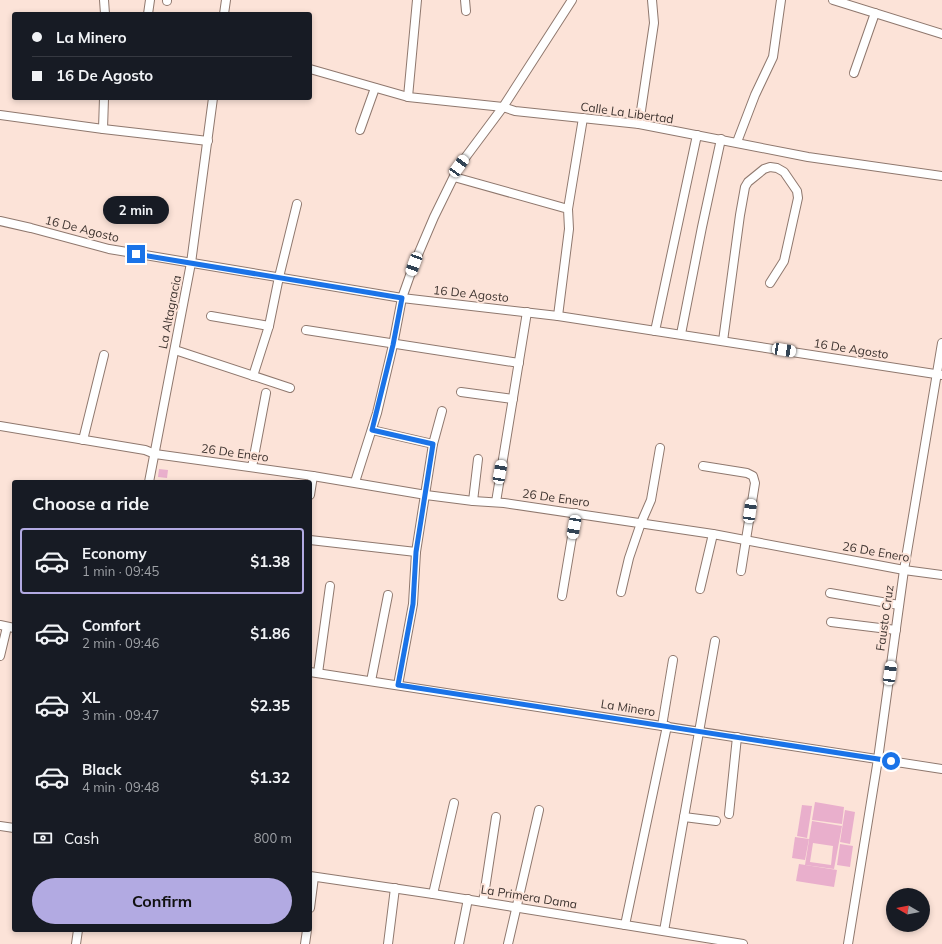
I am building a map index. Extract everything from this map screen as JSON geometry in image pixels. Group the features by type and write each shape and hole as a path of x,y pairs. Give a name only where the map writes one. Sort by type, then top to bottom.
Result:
{"street":[{"path":"104,0 105,12"},
{"path":"148,12 150,0"},
{"path":"224,12 226,0"},
{"path":"408,97 417,0"},
{"path":"465,0 466,11"},
{"path":"355,482 372,430 393,345 402,298 414,264 434,217 459,166 503,107 572,0"},
{"path":"639,124 654,23 652,0"},
{"path":"737,142 773,56 781,0"},
{"path":"833,0 942,34"},
{"path":"854,73 875,13"},
{"name":"Calle La Libertad","path":"312,70 408,97 503,107 515,111 639,124 808,157 942,176"},
{"path":"360,130 375,88"},
{"path":"103,130 104,100"},
{"name":"La Altagracia","path":"149,480 191,263 213,100"},
{"path":"0,116 103,130 208,141"},
{"path":"558,316 569,229 568,209 583,118"},
{"path":"655,331 697,135"},
{"path":"681,334 721,139"},
{"path":"723,341 745,187 748,182 764,169 770,167 777,168 784,172 797,191 798,198 784,262 770,283"},
{"path":"454,177 568,209"},
{"path":"253,376 269,326 279,277 297,204"},
{"name":"16 De Agosto","path":"0,221 109,249 402,298 558,316 940,374"},
{"path":"496,502 527,312"},
{"path":"211,316 269,326"},
{"path":"306,330 519,364"},
{"name":"Fausto Cruz","path":"848,944 878,759 904,570 940,374 942,343"},
{"path":"175,350 290,388"},
{"path":"83,440 104,355"},
{"path":"461,392 513,399"},
{"path":"252,467 266,393"},
{"path":"398,685 413,604 416,552 433,444 442,411"},
{"name":"26 De Enero","path":"0,426 145,450 155,454 355,482 426,495 473,501 496,502 713,534 904,570 942,575"},
{"path":"372,430 433,444"},
{"path":"621,592 628,558 651,500 660,448"},
{"path":"473,501 478,459"},
{"path":"702,466 747,473 753,476 755,483 740,571"},
{"path":"312,482 313,476"},
{"path":"562,596 576,513"},
{"path":"700,589 713,534"},
{"path":"312,540 416,552"},
{"path":"314,673 330,586"},
{"path":"830,593 899,605"},
{"path":"371,681 388,595"},
{"path":"831,622 896,630"},
{"path":"0,656 7,627"},
{"path":"664,931 715,641"},
{"path":"625,925 664,726 673,660"},
{"name":"La Minero","path":"314,673 942,769"},
{"path":"729,814 737,737"},
{"path":"434,894 454,804"},
{"path":"508,944 539,810"},
{"path":"483,902 496,817"},
{"path":"684,817 716,821"},
{"path":"0,826 12,828"},
{"name":"La Primera Dama","path":"312,877 468,899 664,931 708,941 743,944"},
{"path":"388,944 395,888"},
{"path":"459,944 468,899"},
{"path":"76,944 78,932"},
{"path":"305,944 307,932"}],"building":[{"path":"159,469 168,470 167,478 158,477"},
{"path":"815,802 844,807 842,824 812,820"},
{"path":"802,805 812,806 807,838 797,836"},
{"path":"845,810 855,812 850,844 840,842"},
{"path":"812,821 842,826 834,869 805,865","holes":["813,843 833,846 831,865 810,862"]},
{"path":"795,837 809,839 805,860 792,858"},
{"path":"840,844 853,846 850,867 837,865"},
{"path":"799,864 837,870 834,887 796,881"}],"route":[{"path":"136,254 402,298 393,345 372,430 433,444 416,552 413,604 398,685 891,761"}]}
